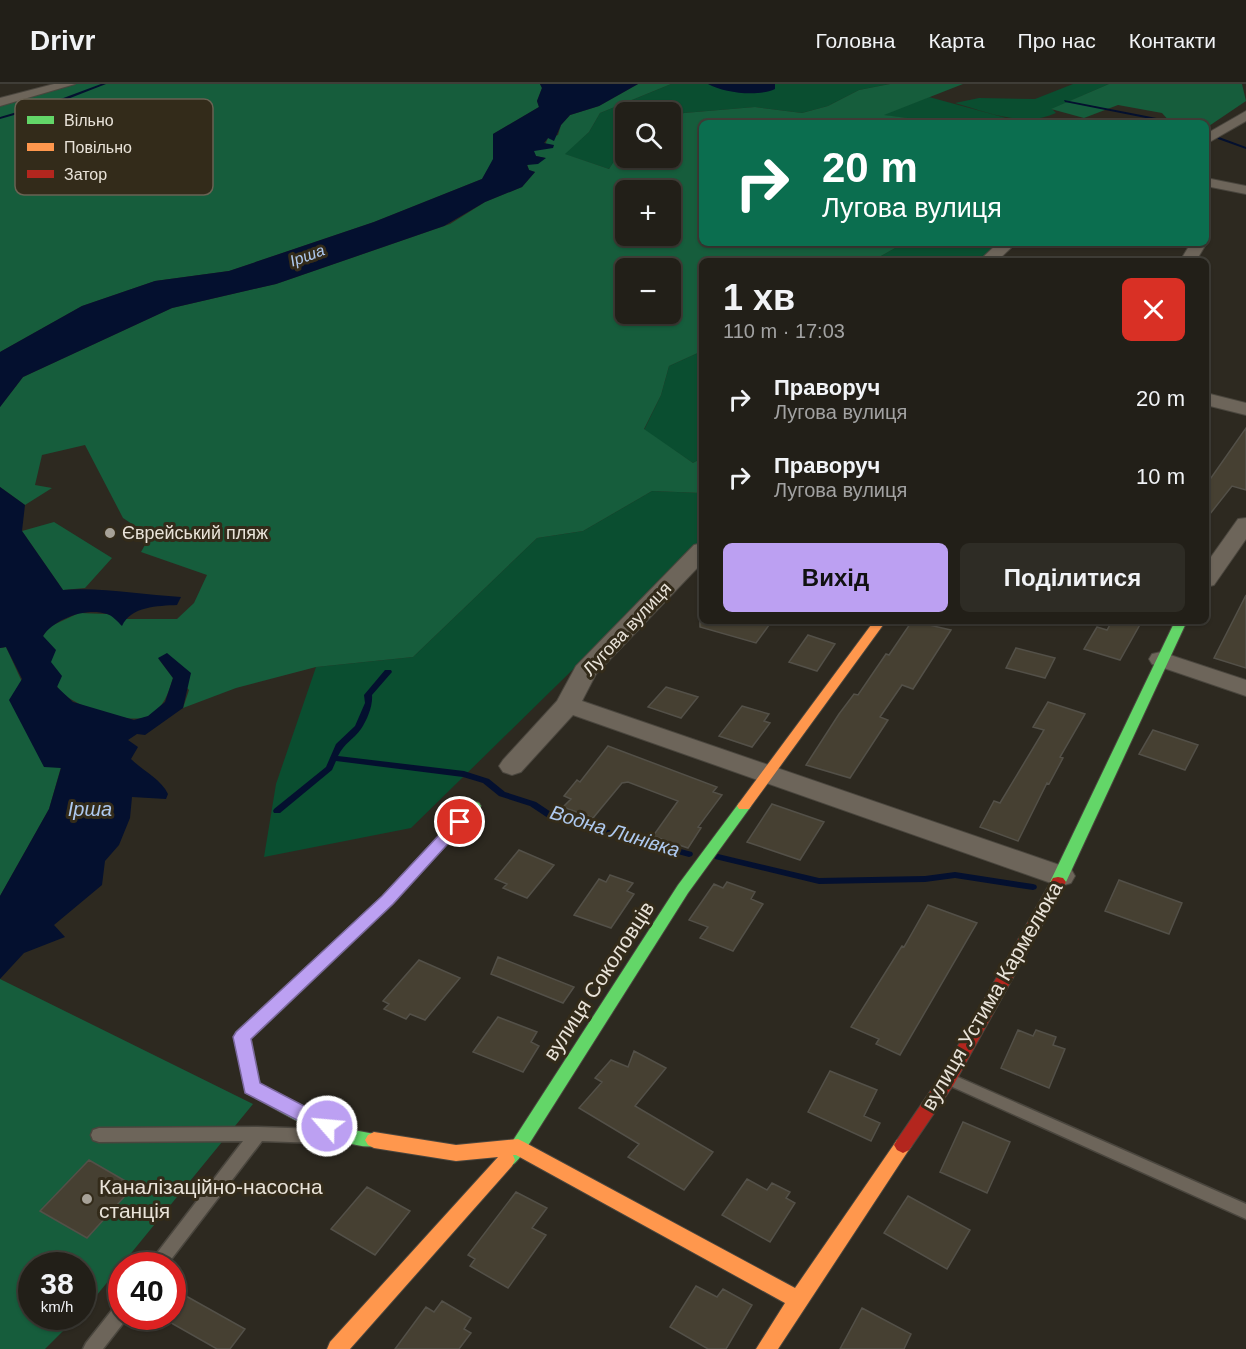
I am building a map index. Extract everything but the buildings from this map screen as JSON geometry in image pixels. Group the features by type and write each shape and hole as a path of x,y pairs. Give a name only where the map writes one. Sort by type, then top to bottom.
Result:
{"street":[{"path":"0,102 69,84"},
{"path":"1209,138 1244,116"},
{"path":"1209,183 1246,190"},
{"path":"990,258 1004,246"},
{"path":"1209,400 1246,409"},
{"path":"1209,576 1246,524"},
{"name":"Лугова вулиця","path":"512,766 568,705 585,671 699,553"},
{"name":"вулиця Соколовців","path":"337,1349 518,1147 683,889 878,624"},
{"name":"вулиця Устима Кармелюка","path":"766,1349 948,1079 1061,876 1179,624"},
{"path":"1161,659 1246,688"},
{"path":"568,705 1061,876"},
{"path":"474,806 388,900 242,1037 252,1088 345,1136 456,1153 518,1147 798,1300"}],"lane":[{"path":"948,1079 1246,1212"},
{"path":"167,1252 258,1134"},
{"path":"99,1135 345,1136"},
{"path":"92,1349 108,1329"}],"green space":[{"path":"72,84 540,84 542,88 537,101 539,107 493,134 494,159 482,179 374,222 229,271 155,281 82,306 0,352 0,103 15,99 15,195 213,195 213,99 15,99"},
{"path":"638,84 671,84 627,102 615,102 615,107 600,113 589,132 565,154 609,169 615,160 615,168 681,168 681,114 684,113 755,107 802,113 828,106 859,90 890,84 963,84 884,115 923,120 699,120 699,246 899,246 877,258 699,258 699,352 669,366 661,395 644,429 693,463 699,460 699,493 652,491 583,531 537,538 413,657 316,667 236,688 183,708 189,690 158,658 173,678 167,695 158,709 149,716 140,718 99,712 72,700 63,693 57,686 43,636 49,627 79,613 107,614 125,619 177,619 194,603 207,575 141,552 150,536 123,518 85,445 42,455 35,485 52,488 25,505 0,487 0,407 23,377 172,308 276,284 450,224 485,202 522,187 535,172 529,170 527,164 545,158 536,156 533,151 544,147 548,138 558,135 561,125 570,115 599,106"},
{"path":"671,84 709,84 748,91 774,89 774,84 890,84 859,90 828,106 802,113 755,107 681,114 681,102 627,102"},
{"path":"1073,84 1109,84 1052,109 1056,113 1031,119 1006,117 955,103 979,98 1035,99"},
{"path":"1109,84 1242,84 1246,101 1209,126 1209,120 1168,120 1162,113 1118,105 1084,118 1051,109"},
{"path":"929,97 1013,120 923,120 882,115"},
{"path":"615,107 615,160 609,169 564,154 589,132 600,113"},
{"path":"899,246 1000,246 986,258 877,258"},
{"path":"699,352 699,460 693,463 644,430 661,395 669,366"},
{"path":"652,491 699,493 699,546 411,828 264,857 276,784 316,667 413,657 537,538 583,531"},
{"path":"54,522 112,558 85,588 63,590 22,531"},
{"path":"6,647 61,767 49,809 0,896 0,648"},
{"path":"0,979 253,1104 132,1252 108,1252 108,1281 96,1296 96,1252 18,1252 18,1330 64,1330 45,1349 0,1349"}],"water":[{"name":"Ірша","path":"540,84 638,84 599,106 570,115 561,125 554,141 548,138 544,143 554,145 553,148 534,151 536,156 546,158 538,164 527,165 529,170 535,172 522,187 485,202 444,226 276,284 172,308 23,377 0,407 0,352 82,306 155,281 229,271 374,222 482,179 493,159 493,134 539,107 537,101 542,88"},
{"path":"708,84 775,84 775,89 760,93 741,93 723,90"},
{"name":"Ірша","path":"0,487 25,505 22,531 63,590 107,590 181,597 177,605 138,611 126,619 122,626 111,616 99,612 80,613 55,624 43,636 56,650 51,662 62,676 57,687 73,702 134,720 148,716 165,702 173,678 158,658 167,653 191,673 183,708 145,735 137,734 128,740 138,747 131,759 161,784 168,794 166,799 132,797 130,818 119,845 105,861 102,885 54,925 65,937 24,953 0,979 0,896 49,809 61,768 44,767 9,700 22,679 6,647 0,648"}],"waterway":[{"path":"64,99 104,84"},
{"path":"1065,101 1162,120"},
{"path":"0,118 15,114"},
{"path":"1219,138 1246,148"},
{"name":"Водна Линівка","path":"277,811 329,768 339,746 358,727 369,703 368,695 388,672"},
{"name":"Водна Линівка","path":"334,758 464,774 486,781 502,794 533,804 554,818 689,854"},
{"name":"Водна Линівка","path":"718,857 819,881 925,879 955,875 1033,887"}],"traffic: fast":[{"path":"1058,882 1180,624"},
{"path":"374,1140 345,1136 252,1088 242,1037 388,900 474,806"},
{"path":"506,1160 518,1147 683,889 744,806"}],"traffic: slow":[{"path":"744,806 878,624"},
{"path":"374,1140 456,1153 518,1147 798,1300"},
{"path":"766,1349 903,1145"},
{"path":"337,1349 506,1160"}],"traffic: jam":[{"path":"903,1145 948,1079 1058,882"}],"place":[{"name":"Єврейський пляж","path":"110,533"},
{"name":"Каналізаційно-насосна станція","path":"87,1199"}],"route":[{"path":"327,1126 252,1088 242,1037 388,900 460,822"}]}
